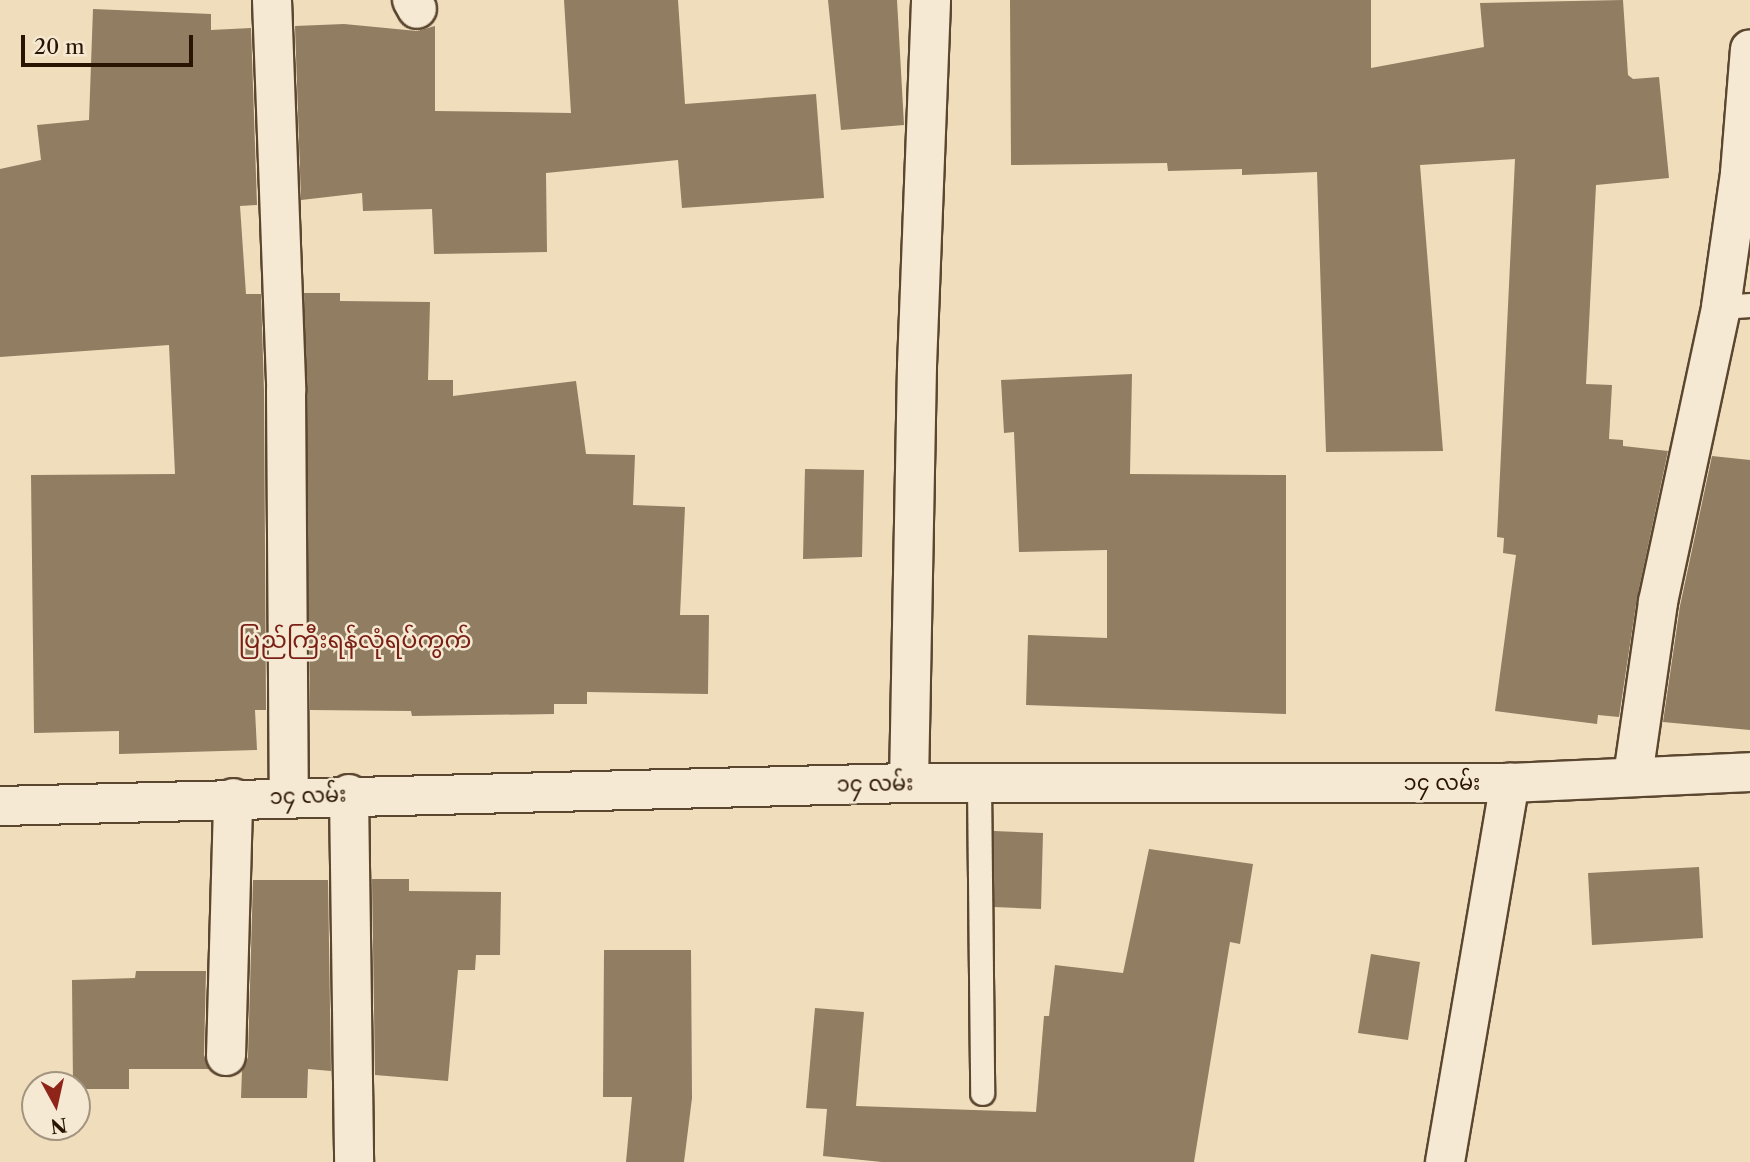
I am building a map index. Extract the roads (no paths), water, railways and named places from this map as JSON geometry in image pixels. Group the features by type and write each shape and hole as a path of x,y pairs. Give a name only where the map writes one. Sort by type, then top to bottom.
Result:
{"street":[{"path":"272,0 286,391 289,797"},
{"path":"909,783 917,366 931,0"},
{"path":"1633,776 1658,602 1736,306 1750,49"},
{"name":"၁၄ လမ်း","path":"0,806 349,794 909,783 1510,783 1750,772"},
{"path":"1446,1162 1510,783"},
{"path":"349,794 354,1162"},
{"path":"226,1056 233,798"}],"lane":[{"path":"979,784 982,1093"}],"district":[{"name":"ပြည်ကြီးရန်လုံရပ်ကွက်","path":"355,640"}]}
